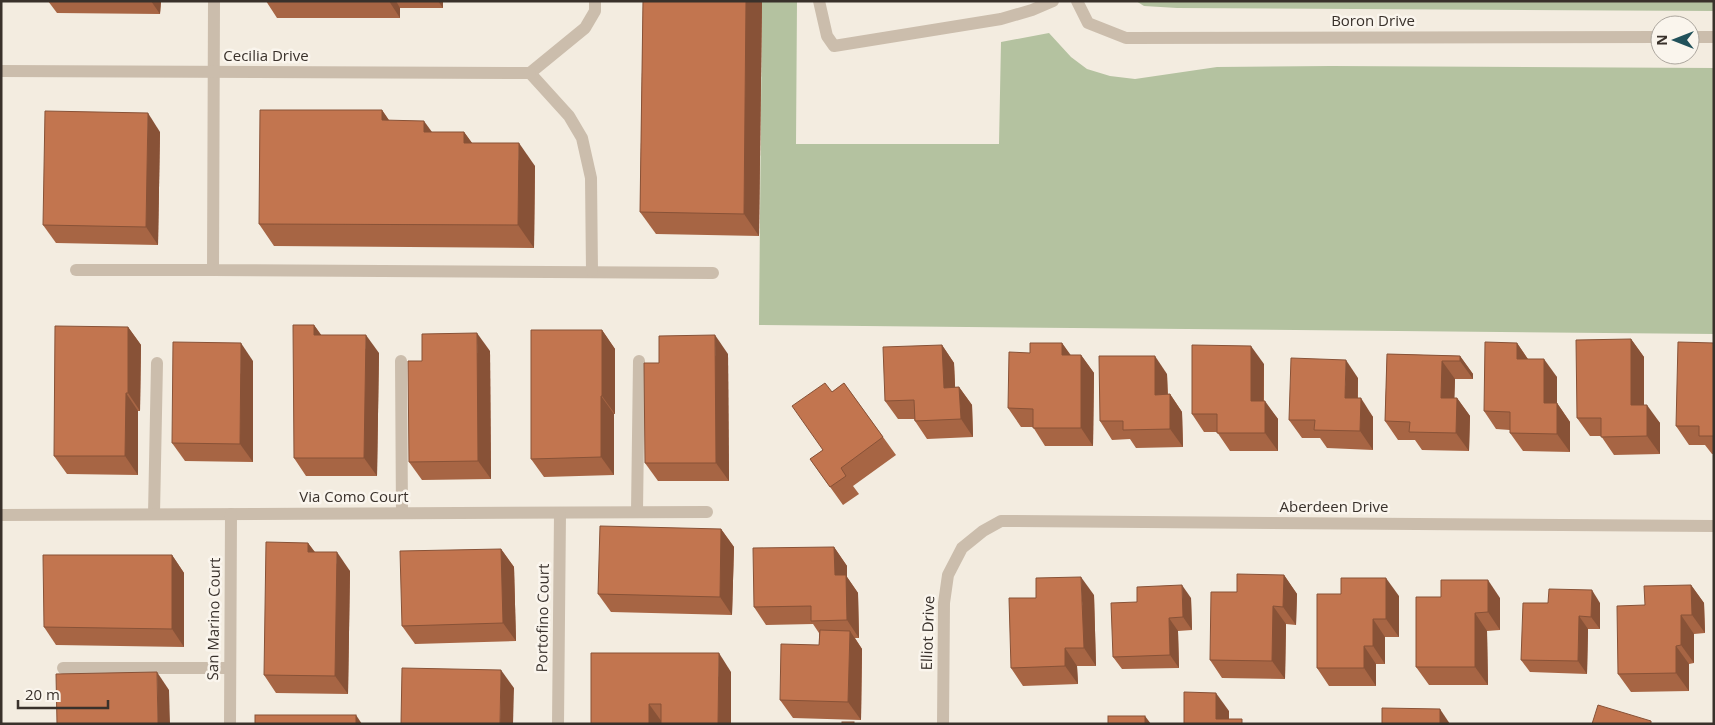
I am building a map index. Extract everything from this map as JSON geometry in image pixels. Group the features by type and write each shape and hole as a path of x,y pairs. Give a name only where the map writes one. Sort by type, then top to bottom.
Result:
{"street":[{"path":"214,1 214,270"},
{"path":"592,271 591,178 582,138 569,116 530,73 585,28 595,11 595,1"},
{"path":"819,1 827,36 834,46 1001,19 1032,10 1053,1"},
{"name":"Boron Drive","path":"1076,1 1088,23 1126,38 1650,37"},
{"path":"1700,37 1714,37"},
{"name":"Cecilia Drive","path":"1,71 530,73"},
{"path":"76,270 713,273"},
{"path":"637,512 639,361"},
{"path":"401,362 402,513"},
{"path":"154,514 157,363"},
{"name":"Via Como Court","path":"1,515 707,512"},
{"name":"Portofino Court","path":"558,724 560,513"},
{"name":"San Marino Court","path":"230,724 232,514"},
{"name":"Aberdeen Drive","path":"962,548 983,531 1001,521 1714,526"},
{"name":"Elliot Drive","path":"943,724 944,603 948,575 962,548"},
{"path":"63,668 230,668"}],"green space":[{"path":"762,1 797,1 796,144 999,144 1001,42 1049,33 1071,57 1087,69 1110,76 1135,79 1217,67 1714,68 1714,334 759,325"},
{"path":"1136,1 1714,1 1714,11 1177,8 1144,6"}],"building":[{"path":"643,1 746,1 744,214 640,212"},
{"path":"260,110 382,110 382,120 424,121 424,132 464,132 464,143 519,143 518,225 259,224"},
{"path":"45,111 148,113 146,227 43,225"},
{"path":"293,325 314,325 314,335 366,335 364,458 294,458"},
{"path":"55,326 128,327 128,393 126,393 125,456 54,456"},
{"path":"531,330 602,330 601,457 531,459"},
{"path":"477,333 478,461 409,462 408,361 422,361 422,334"},
{"path":"715,335 716,463 645,463 644,363 659,363 659,336"},
{"path":"1631,339 1631,405 1647,405 1647,436 1601,437 1601,418 1577,418 1576,340"},
{"path":"173,342 241,343 240,444 172,443"},
{"path":"1485,342 1517,343 1517,359 1544,359 1544,403 1557,403 1557,434 1510,433 1510,412 1484,411"},
{"path":"1678,342 1714,343 1714,436 1699,436 1699,426 1676,426"},
{"path":"1030,343 1062,343 1062,355 1081,355 1081,428 1033,428 1033,409 1008,408 1009,352 1030,353"},
{"path":"942,345 944,388 959,387 961,419 915,421 914,400 885,401 883,347"},
{"path":"1192,345 1251,346 1251,401 1265,401 1265,433 1217,433 1217,414 1192,414"},
{"path":"1387,354 1460,356 1460,361 1442,361 1441,398 1457,398 1456,433 1409,432 1410,422 1385,421"},
{"path":"1099,356 1155,356 1155,395 1170,394 1170,429 1123,430 1123,421 1100,421"},
{"path":"1291,358 1346,360 1345,398 1361,398 1360,431 1314,430 1315,420 1289,420"},
{"path":"825,383 832,392 844,383 883,437 841,468 846,476 830,487 810,459 823,450 792,406"},
{"path":"600,526 721,529 720,597 598,594"},
{"path":"266,542 308,543 308,552 337,552 335,676 264,675"},
{"path":"834,547 835,575 846,575 847,620 811,621 811,606 754,607 753,548"},
{"path":"501,549 503,623 402,626 400,551"},
{"path":"43,555 172,555 172,629 44,627"},
{"path":"1237,574 1284,575 1283,607 1273,606 1272,661 1210,660 1211,592 1237,592"},
{"path":"1081,577 1084,648 1065,648 1065,666 1011,668 1009,598 1036,598 1036,578"},
{"path":"1341,578 1386,578 1386,619 1373,619 1373,646 1364,646 1364,668 1317,668 1317,594 1341,594"},
{"path":"1441,580 1488,580 1488,612 1475,613 1475,667 1416,667 1416,597 1441,597"},
{"path":"1182,585 1183,617 1169,618 1170,655 1113,657 1111,603 1137,602 1137,587"},
{"path":"1691,585 1692,615 1681,615 1681,645 1676,646 1676,673 1618,674 1617,606 1645,605 1644,586"},
{"path":"1549,589 1592,590 1591,617 1579,616 1578,661 1521,660 1523,603 1548,603"},
{"path":"820,630 850,631 848,702 780,700 781,644 819,645"},
{"path":"591,653 719,653 718,724 661,724 661,704 649,704 649,724 591,724"},
{"path":"402,668 501,670 500,724 401,724"},
{"path":"157,672 158,724 57,724 56,674"},
{"path":"1184,692 1216,693 1216,719 1242,719 1242,724 1184,724"},
{"path":"1598,705 1651,721 1651,724 1592,724"},
{"path":"1382,708 1440,709 1440,724 1382,724"},
{"path":"255,715 356,715 356,724 255,724"},
{"path":"1108,716 1145,716 1145,724 1108,724"},
{"path":"842,722 854,722 854,724 842,724"}]}
